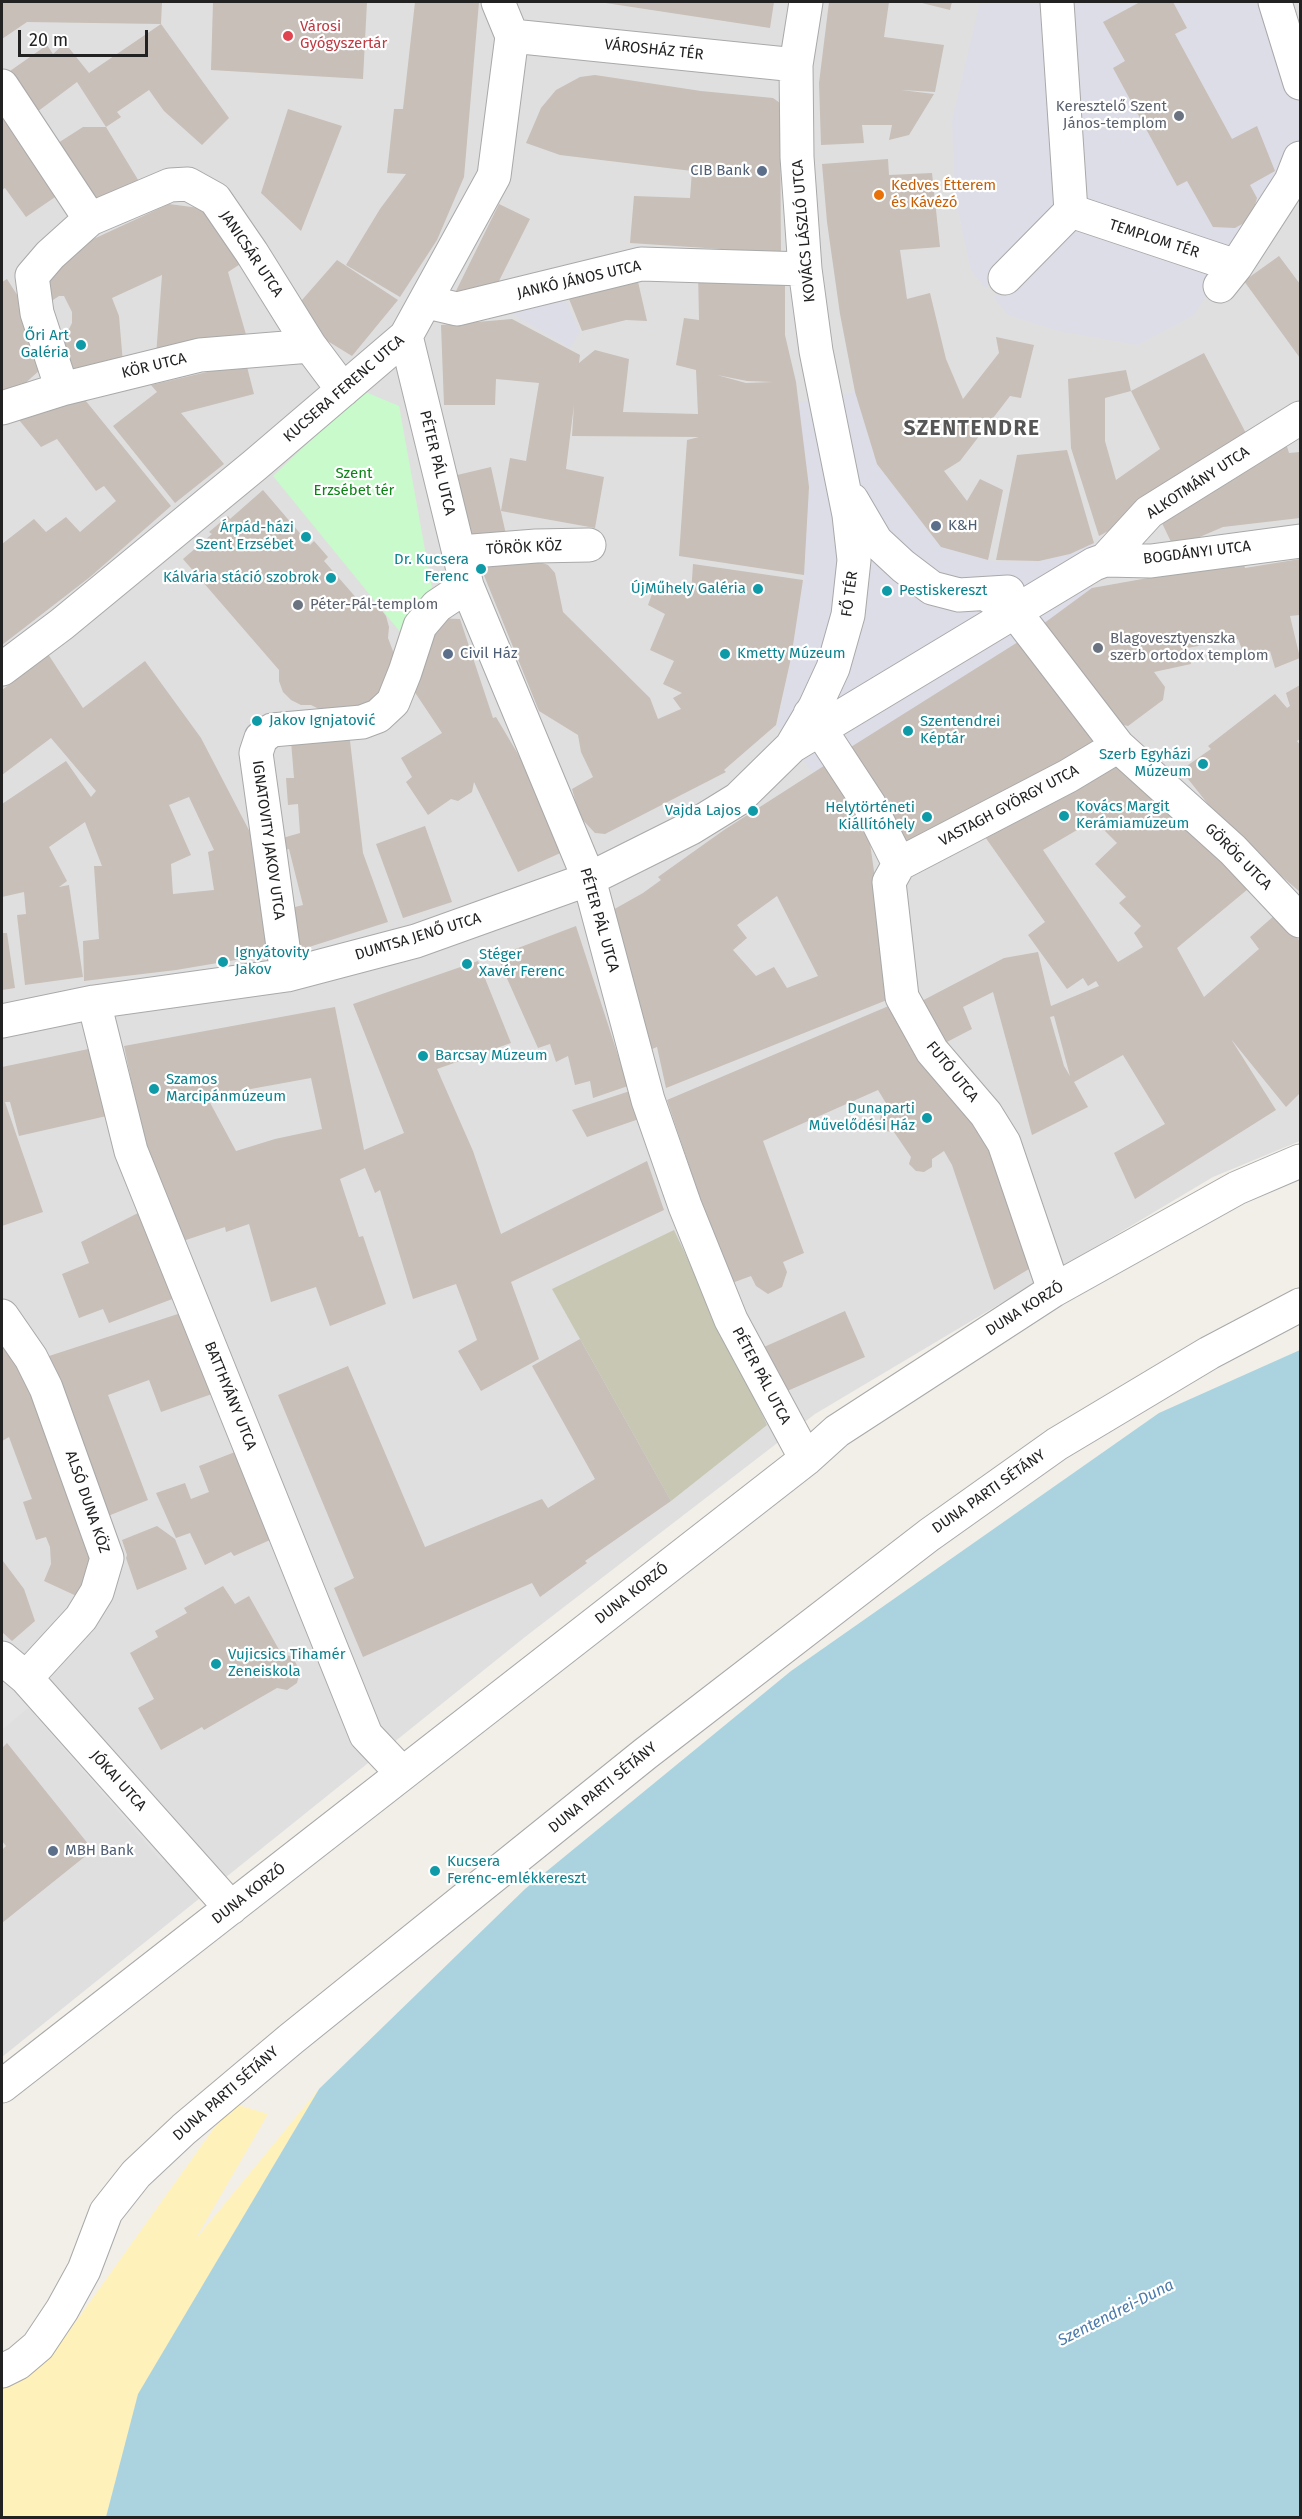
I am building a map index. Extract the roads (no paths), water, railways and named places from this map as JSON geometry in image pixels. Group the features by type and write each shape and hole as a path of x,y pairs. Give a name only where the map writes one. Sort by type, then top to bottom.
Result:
{"street":[{"name":"KUCSERA FERENC UTCA","path":"2,669 62,624 255,465 406,336 427,302 494,176 512,36 498,2"},
{"name":"KOVÁCS LÁSZLÓ UTCA","path":"806,2 796,65 796,157 805,268 816,351 826,397"},
{"path":"1005,278 1071,211 1057,2"},
{"path":"1275,2 1300,83"},
{"name":"VÁROSHÁZ TÉR","path":"512,36 796,65"},
{"path":"2,86 90,219"},
{"name":"TEMPLOM TÉR","path":"1071,211 1228,276 1291,181 1300,158"},
{"name":"JANICSÁR UTCA","path":"62,389 37,313 32,276 50,255 90,219 170,185 188,184 215,199 310,346 343,390"},
{"name":"JANKÓ JÁNOS UTCA","path":"427,302 457,309 641,264 805,268"},
{"name":"PÉTER PÁL UTCA","path":"406,336 467,586 589,879 648,1100 685,1206 731,1320 806,1459"},
{"name":"KÖR UTCA","path":"2,408 62,389 200,355 310,346"},
{"name":"FŐ TÉR","path":"815,722 848,615 854,560 849,515 838,468 826,397"},
{"name":"ALKOTMÁNY UTCA","path":"1100,562 1149,512 1300,418"},
{"name":"FŐ TÉR","path":"838,468 855,506 876,541 932,588 959,595 987,595 1067,581"},
{"name":"BOGDÁNYI UTCA","path":"1100,562 1151,561 1300,541"},
{"name":"TÖRÖK KÖZ","path":"459,552 536,546 589,545"},
{"name":"FŐ TÉR","path":"792,746 815,722 1023,622 1067,581 1100,562"},
{"name":"IGNATOVITY JAKOV UTCA","path":"287,975 256,753 261,738 272,730 362,722 378,716 393,702 420,626 437,606 467,586"},
{"path":"987,595 1023,622"},
{"name":"GÖRÖG UTCA","path":"1023,622 1118,746 1233,850 1300,921"},
{"path":"815,722 869,804 899,864"},
{"name":"DUMTSA JENŐ UTCA","path":"2,1021 94,1002 287,975 417,941 589,879 691,828 738,799 792,746"},
{"name":"VASTAGH GYÖRGY UTCA","path":"899,864 1068,776 1118,746"},
{"name":"FUTÓ UTCA","path":"899,864 889,882 902,997 932,1051 986,1114 1004,1143 1054,1290"},
{"name":"BATTHYÁNY UTCA","path":"94,1002 135,1162 366,1735 402,1773"},
{"name":"DUNA KORZÓ","path":"2,2086 806,1459 837,1431 1054,1290 1237,1188 1300,1161"},
{"name":"DUNA PARTI SÉTÁNY","path":"2,2371 38,2346 62,2310 84,2270 106,2212 136,2174 184,2129 291,2039 645,1754 929,1535 1057,1444 1209,1353 1300,1305"},
{"name":"ALSÓ DUNA KÖZ","path":"2,1317 32,1358 46,1388 107,1558 97,1592 81,1618 14,1668"},
{"name":"JÓKAI UTCA","path":"14,1668 231,1908"}],"water":[{"name":"Szentendrei-Duna","path":"1300,1350 1300,2517 106,2517 138,2394 319,2089 525,1889 791,1671 1159,1413"}],"place":[{"name":"Városi Gyógyszertár","path":"288,36"},
{"name":"Keresztelő Szent János-templom","path":"1179,116"},
{"name":"CIB Bank","path":"762,171"},
{"name":"Kedves Étterem és Kávézó","path":"879,195"},
{"name":"Őri Art Galéria","path":"81,345"},
{"name":"K&H","path":"936,526"},
{"name":"Árpád-házi Szent Erzsébet","path":"306,537"},
{"name":"Dr. Kucsera Ferenc","path":"481,569"},
{"name":"Kálvária stáció szobrok","path":"331,578"},
{"name":"ÚjMűhely Galéria","path":"758,589"},
{"name":"Pestiskereszt","path":"887,591"},
{"name":"Péter-Pál-templom","path":"298,605"},
{"name":"Blagovesztyenszka szerb ortodox templom","path":"1098,648"},
{"name":"Civil Ház","path":"448,654"},
{"name":"Kmetty Múzeum","path":"725,654"},
{"name":"Jakov Ignjatović","path":"257,721"},
{"name":"Szentendrei Képtár","path":"908,731"},
{"name":"Szerb Egyházi Múzeum","path":"1203,764"},
{"name":"Vajda Lajos","path":"753,811"},
{"name":"Kovács Margit Kerámiamúzeum","path":"1064,816"},
{"name":"Helytörténeti Kiállítóhely","path":"927,817"},
{"name":"Ignyátovity Jakov","path":"223,962"},
{"name":"Stéger Xavér Ferenc","path":"467,964"},
{"name":"Barcsay Múzeum","path":"423,1056"},
{"name":"Szamos Marcipánmúzeum","path":"154,1089"},
{"name":"Dunaparti Művelődési Ház","path":"927,1118"},
{"name":"Vujicsics Tihamér Zeneiskola","path":"216,1664"},
{"name":"MBH Bank","path":"53,1851"},
{"name":"Kucsera Ferenc-emlékkereszt","path":"435,1871"}],"district":[{"name":"SZENTENDRE","path":"972,429"}],"park label":[{"name":"Szent Erzsébet tér","path":"354,482"}]}
